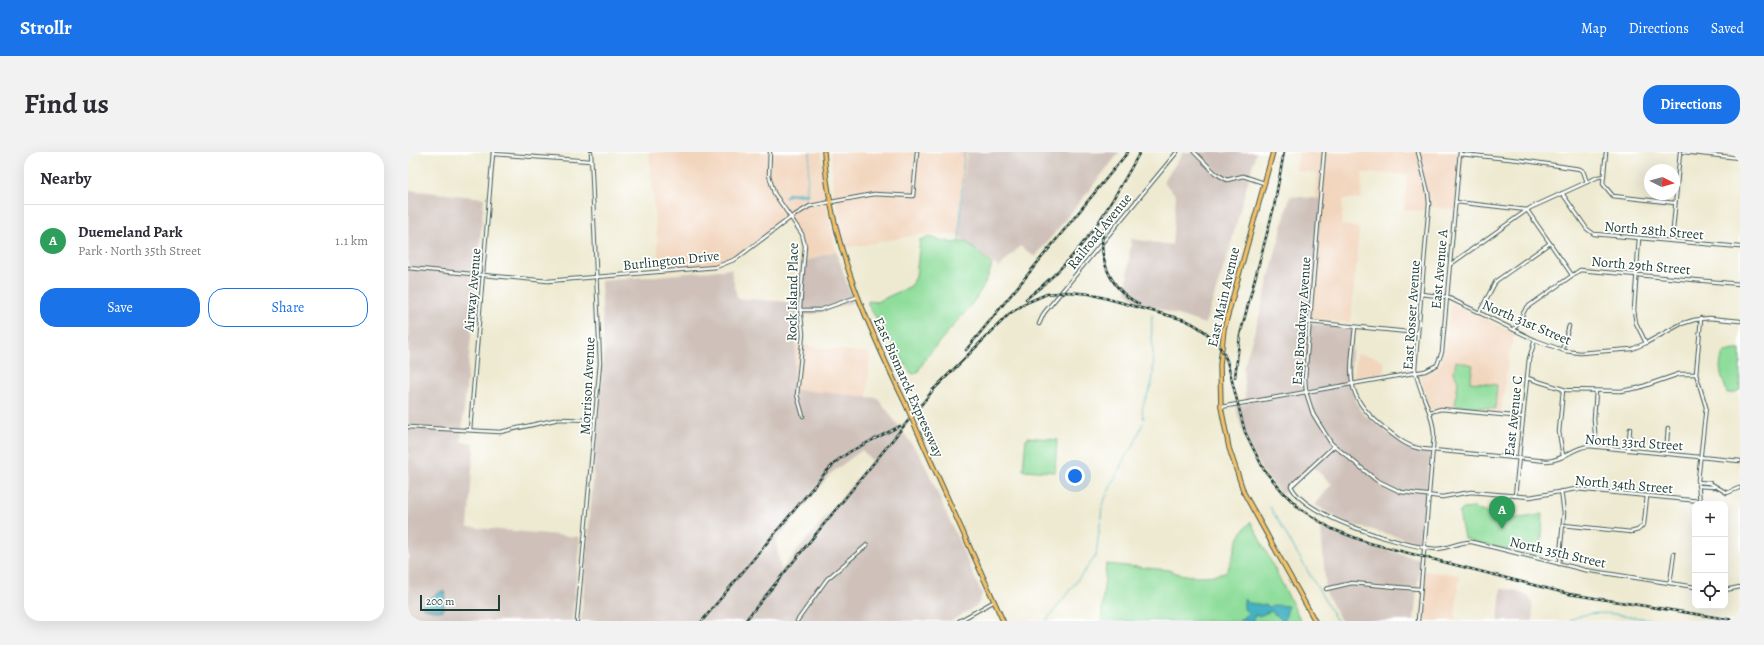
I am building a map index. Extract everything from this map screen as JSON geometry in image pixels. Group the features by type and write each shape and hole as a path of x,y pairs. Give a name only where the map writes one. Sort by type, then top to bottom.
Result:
{"main road":[{"name":"East Bismarck Expressway","path":"824,152 830,201 839,243 857,296 993,602 1003,621"},
{"name":"East Main Avenue","path":"1273,152 1224,329 1220,372 1221,407 1228,448 1244,493 1315,621"}],"street":[{"name":"Morrison Avenue","path":"577,621 595,420 600,344 591,152"},
{"name":"Rock Island Place","path":"770,152 769,172 772,188 778,201 802,234 805,246 800,310 803,331 797,395 803,416"},
{"name":"Burlington Drive","path":"408,268 548,281 708,268 724,265 736,259 807,207 830,201 874,194 913,196 917,152"},
{"name":"Railroad Avenue","path":"1039,324 1044,313 1177,152"},
{"path":"1194,152 1215,173 1228,180 1243,176 1264,183"},
{"name":"East Broadway Avenue","path":"1324,152 1305,370 1306,392 1315,419 1334,446 1385,485 1406,493 1429,496"},
{"name":"East Rosser Avenue","path":"1418,152 1428,192 1429,204 1416,373 1430,412 1434,431 1418,621"},
{"path":"1606,152 1604,186 1613,196 1675,203"},
{"path":"1672,241 1680,152"},
{"path":"1683,152 1740,158"},
{"path":"493,153 591,161"},
{"name":"Airway Avenue","path":"470,430 484,276 493,153"},
{"path":"1460,153 1581,169 1587,182"},
{"name":"East Avenue A","path":"1221,407 1416,373 1431,369 1437,365 1440,359 1447,297 1460,153"},
{"path":"1450,264 1527,210 1598,177 1604,176"},
{"name":"North 28th Street","path":"1562,193 1590,233 1740,247"},
{"path":"1456,202 1527,210"},
{"name":"North 29th Street","path":"1527,210 1572,275 1582,270 1740,284"},
{"path":"1639,238 1634,314 1638,327 1646,343"},
{"path":"1479,313 1496,281 1550,243"},
{"path":"1514,330 1526,308 1572,275"},
{"name":"North 31st Street","path":"1421,294 1447,297 1535,340 1562,350 1576,353 1626,350 1646,343 1681,324 1701,318 1740,321"},
{"path":"800,310 822,310 857,296"},
{"path":"1700,501 1698,484 1706,404 1697,382 1696,374 1701,318"},
{"path":"1309,322 1418,333"},
{"path":"1562,350 1569,326"},
{"path":"1352,384 1355,327"},
{"name":"East Avenue C","path":"1515,496 1529,355 1535,340"},
{"path":"1527,378 1563,390 1596,391 1630,390 1679,374 1696,374"},
{"name":"North 33rd Street","path":"1352,384 1358,402 1372,419 1407,444 1416,448 1550,461 1579,448 1596,447 1740,461"},
{"path":"1563,390 1559,432 1563,456"},
{"path":"1596,391 1594,420 1596,447"},
{"path":"1430,412 1441,409 1523,417"},
{"path":"408,427 502,432 560,419 595,420"},
{"path":"1666,454 1668,428"},
{"path":"1628,450 1630,429"},
{"name":"North 35th Street","path":"1334,446 1291,486 1299,495 1313,506 1341,523 1424,548 1442,549 1470,541 1559,564 1607,574 1692,587"},
{"path":"1698,484 1710,483 1714,487 1727,493 1739,488"},
{"name":"North 34th Street","path":"1429,496 1445,497 1471,492 1534,497 1561,491 1580,489 1692,501"},
{"path":"1559,564 1564,509 1561,491"},
{"path":"1562,525 1631,532 1638,530 1644,524 1647,496"},
{"path":"797,621 827,579 867,545"},
{"path":"1670,584 1674,554"},
{"path":"1326,589 1352,584 1420,589"},
{"path":"1728,589 1740,587"},
{"path":"959,621 993,602"}],"shaded area":[{"path":"649,152 821,152 826,199 836,251 803,262 801,237 787,218 733,258 713,267 660,271"},
{"path":"831,152 967,152 958,235 921,234 846,248 835,195 834,197"},
{"path":"967,152 1120,152 1035,257 1020,246 999,268 958,235"},
{"path":"1184,152 1256,152 1229,251 1205,324 1153,307 1136,300 1126,292 1131,239 1172,245 1176,195 1163,182"},
{"path":"1299,152 1464,152 1457,210 1434,207 1424,211 1404,210 1407,174 1362,173 1361,199 1343,199 1341,225 1359,228 1351,323 1311,319 1322,200 1316,199 1317,173 1296,170"},
{"path":"408,190 484,198 461,442 474,443 468,527 580,537 572,621 408,621"},
{"path":"1290,196 1322,199 1311,324 1353,328 1350,387 1361,412 1401,443 1416,449 1430,451 1421,543 1346,523 1315,505 1332,484 1313,467 1282,495 1262,471 1242,429 1235,406 1246,404 1243,369 1259,317"},
{"path":"836,251 853,302 810,315 799,315 792,389 878,398 922,458 982,594 978,605 951,621 581,621 604,353 601,281 731,269 737,298 799,303 803,262","holes":["862,450 872,461 781,570 776,542 830,474"]},
{"path":"1451,302 1515,334 1510,349 1501,412 1442,407 1431,409 1419,375 1435,370 1443,360"},
{"path":"796,345 870,353 867,397 792,389"},
{"path":"1356,354 1373,356 1384,362 1385,373 1354,378"},
{"path":"1321,527 1371,546 1420,559 1414,621 1341,621 1326,592"},
{"path":"1424,571 1459,575 1455,621 1420,621"},
{"path":"1501,589 1515,590 1529,597 1532,603 1533,621 1498,621"}],"green space":[{"path":"928,237 953,243 965,241 992,264 986,280 969,308 936,346 917,373 914,374 910,372 868,305 868,301 877,302 911,286 916,277 920,240"},
{"path":"1740,350 1740,389 1734,393 1727,393 1720,368 1722,357 1725,352"},
{"path":"1456,361 1473,365 1470,382 1497,385 1495,409 1455,405 1458,381 1454,372"},
{"path":"1028,437 1057,440 1055,472 1023,470 1026,439"},
{"path":"1475,508 1493,515 1509,518 1543,514 1541,556 1482,544 1464,538 1459,513 1463,509"},
{"path":"1251,522 1301,621 1101,621 1106,564 1169,570 1189,576 1204,576 1225,573 1229,567 1241,534"}],"water":[{"path":"442,591 446,593 443,610 439,611 423,608 422,605 424,601"},
{"path":"1244,599 1249,603 1266,605 1269,607 1273,605 1288,606 1285,621 1271,611 1259,616 1256,614 1254,621 1239,621 1248,613 1244,609"}],"waterway":[{"path":"806,198 810,152"},
{"path":"959,241 964,152"},
{"path":"786,197 789,194 807,194"},
{"path":"1144,419 1142,410 1151,387 1153,374 1152,315"},
{"path":"1102,505 1125,457 1133,447 1143,423"},
{"path":"1270,507 1337,621"},
{"path":"1046,621 1096,556 1102,508"},
{"path":"1570,621 1579,616 1601,613 1625,615 1659,621"}],"railway":[{"path":"966,350 1128,152"},
{"path":"1026,299 1046,283 1063,266 1092,232 1140,152"},
{"path":"1235,377 1240,335 1274,207 1284,152"},
{"path":"1109,215 1104,228 1102,240 1106,266 1118,288 1139,304"},
{"path":"931,392 1009,314 1026,303 1047,294 1068,292 1090,294 1185,320 1210,336 1224,354 1245,432 1264,470 1300,509 1332,529 1369,543 1569,594 1740,621"},
{"path":"745,621 934,389"},
{"path":"702,621 825,473 838,460 851,451 900,426"}],"place":[{"name":"Duemeland Park","path":"1502,529"}]}
